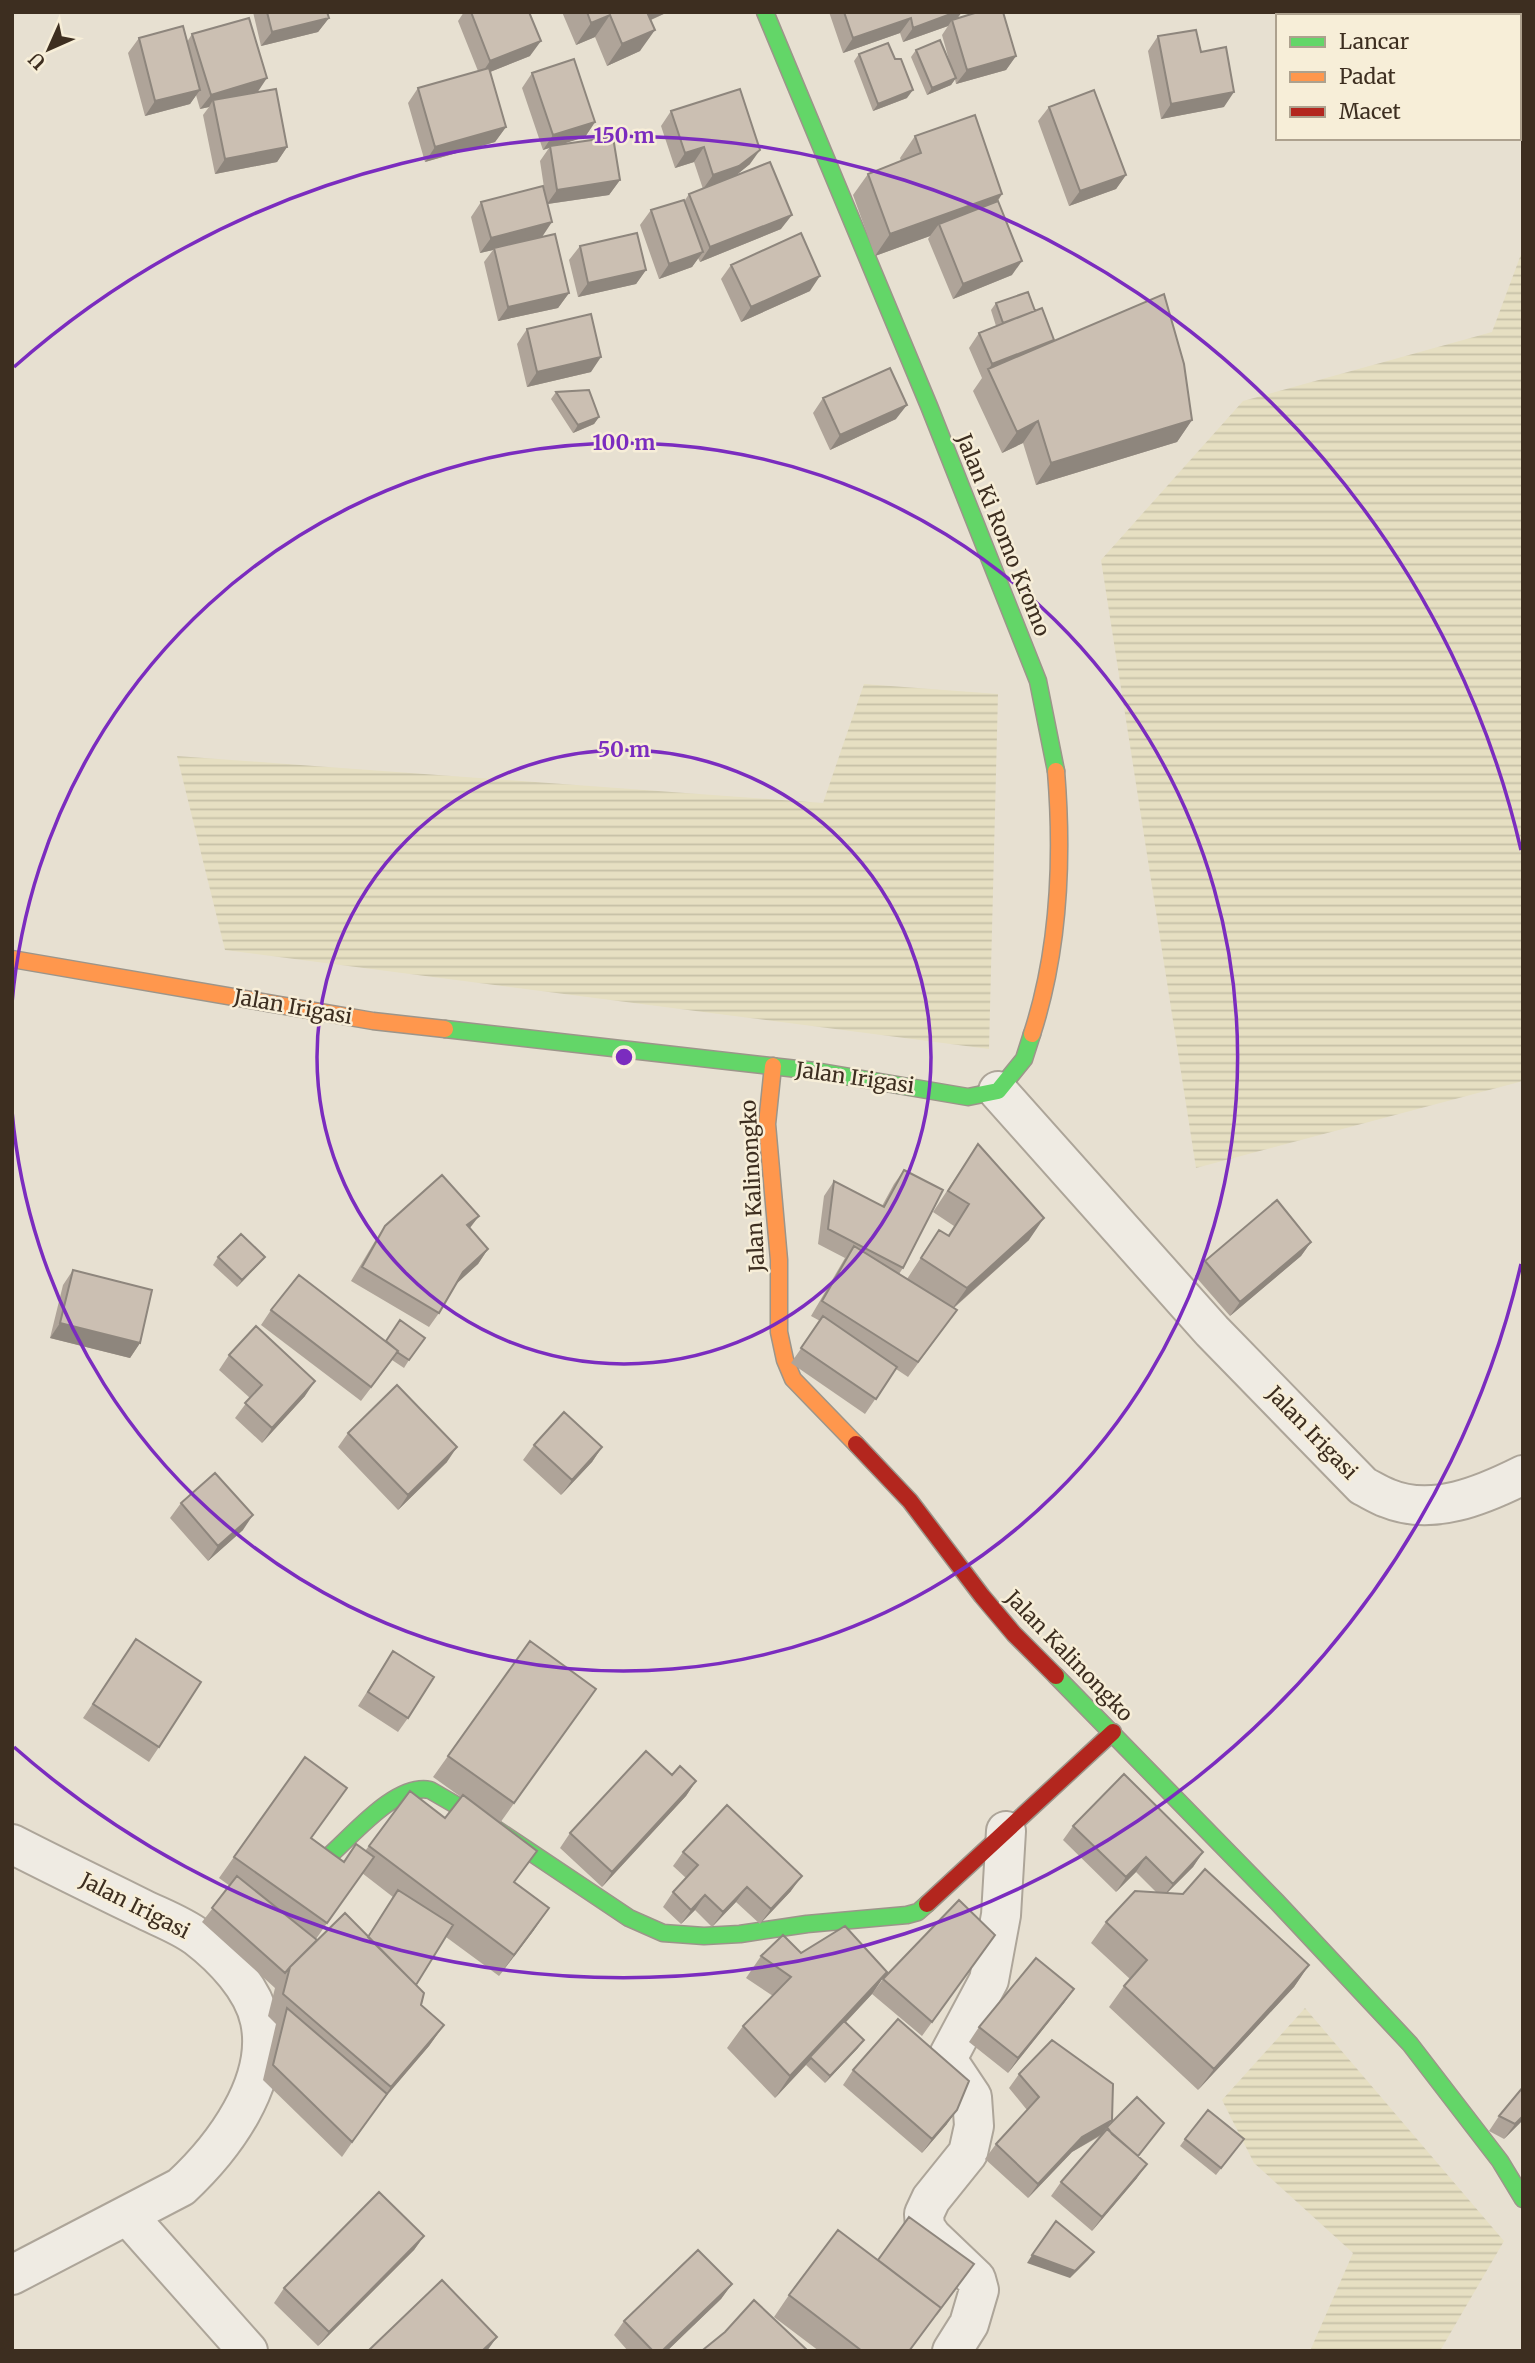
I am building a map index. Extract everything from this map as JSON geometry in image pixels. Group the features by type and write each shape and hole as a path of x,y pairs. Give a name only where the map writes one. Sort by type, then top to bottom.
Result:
{"street":[{"name":"Jalan Ki Romo Kromo","path":"765,12 929,406 1038,681 1056,773 1056,904 1050,958 1031,1039 1024,1059 998,1091"},
{"name":"Jalan Irigasi","path":"12,959 373,1021 773,1066 908,1085 968,1097 998,1091 1212,1331 1363,1486 1388,1499 1410,1504 1438,1505 1487,1491 1523,1475"},
{"name":"Jalan Kalinongko","path":"773,1066 767,1124 779,1260 779,1332 785,1360 793,1379 910,1501 1014,1634 1268,1892 1410,2044 1500,2161 1523,2199"},
{"path":"330,1855 391,1802 416,1788 423,1788 487,1823 629,1918 663,1933 704,1936 907,1915 918,1912 1113,1732"},
{"path":"952,2351 969,2325 979,2290 976,2279 932,2237 925,2227 924,2214 931,2199 968,2153 974,2126 972,2097 950,2064 949,2055 989,1980 1001,1915 1006,1831"},
{"name":"Jalan Irigasi","path":"12,1844 196,1936 230,1968 244,1988 259,2019 261,2034 258,2072 253,2090 230,2129 199,2171 181,2187 12,2275"},
{"path":"128,2216 248,2351"}],"shaded area":[{"path":"1523,249 1523,1081 1196,1168 1101,560 1243,401 1492,332"},
{"path":"864,684 998,694 989,1049 225,950 177,756 823,803"},
{"path":"1305,2008 1504,2241 1440,2351 1310,2351 1353,2253 1254,2163 1222,2100"}],"building":[{"path":"267,12 327,12 329,18 272,32"},
{"path":"471,12 529,12 541,41 490,61"},
{"path":"587,12 647,12 655,30 622,44 610,15 591,23"},
{"path":"844,12 956,12 913,28 911,18 853,38"},
{"path":"978,12 1003,12 1016,56 967,70 952,20"},
{"path":"249,18 267,78 211,95 192,34"},
{"path":"183,26 200,90 155,101 139,38"},
{"path":"1196,30 1201,52 1226,47 1234,92 1171,104 1158,36"},
{"path":"940,40 956,78 932,88 916,50"},
{"path":"888,43 895,59 901,59 913,90 878,104 859,54"},
{"path":"574,59 595,122 553,135 532,73"},
{"path":"489,68 506,127 435,147 418,88"},
{"path":"276,89 287,147 225,159 213,100"},
{"path":"740,89 760,150 739,166 713,175 704,147 685,153 671,111"},
{"path":"1094,90 1126,175 1080,191 1049,107"},
{"path":"975,115 1002,194 890,234 868,174 921,153 915,136"},
{"path":"613,137 620,180 557,190 550,146"},
{"path":"770,162 792,215 710,247 689,194"},
{"path":"543,186 552,222 491,238 481,202"},
{"path":"684,200 703,252 669,264 651,210"},
{"path":"998,201 1022,261 963,284 939,224"},
{"path":"637,233 646,270 588,283 580,246"},
{"path":"801,233 820,276 751,307 731,265"},
{"path":"555,234 569,293 508,307 494,248"},
{"path":"1028,292 1035,311 1003,323 996,303"},
{"path":"1164,294 1184,364 1192,420 1051,463 1038,421 1017,432 988,369"},
{"path":"1042,308 1054,340 992,364 979,333"},
{"path":"591,314 601,357 537,372 527,329"},
{"path":"890,368 907,405 840,435 823,398"},
{"path":"589,390 599,417 578,425 556,392"},
{"path":"978,1144 1044,1218 967,1288 921,1258 939,1230 949,1236 969,1204 948,1191"},
{"path":"904,1170 943,1190 903,1268 828,1229 834,1181 884,1207"},
{"path":"442,1175 479,1216 467,1225 488,1249 463,1272 439,1313 362,1267 385,1226"},
{"path":"1277,1200 1311,1242 1240,1302 1205,1261"},
{"path":"241,1234 265,1257 242,1280 218,1257"},
{"path":"854,1246 957,1310 918,1362 822,1301"},
{"path":"73,1270 152,1290 140,1343 60,1323"},
{"path":"299,1275 398,1351 371,1387 271,1310"},
{"path":"823,1316 897,1367 876,1399 801,1348"},
{"path":"400,1320 425,1338 409,1360 386,1341"},
{"path":"256,1326 315,1381 272,1428 245,1403 262,1385 229,1355"},
{"path":"397,1385 457,1447 408,1495 348,1433"},
{"path":"564,1412 602,1447 572,1480 534,1445"},
{"path":"215,1473 253,1515 218,1546 181,1503"},
{"path":"136,1639 201,1682 159,1747 93,1704"},
{"path":"530,1641 596,1689 514,1803 448,1756"},
{"path":"393,1651 434,1677 408,1718 368,1692"},
{"path":"646,1751 672,1775 680,1766 696,1781 612,1872 570,1833"},
{"path":"305,1757 347,1788 311,1838 344,1862 356,1844 374,1857 327,1923 234,1857"},
{"path":"1124,1774 1203,1852 1173,1884 1146,1857 1126,1877 1073,1826"},
{"path":"410,1791 445,1818 463,1795 537,1851 514,1882 549,1908 514,1955 369,1846"},
{"path":"727,1805 802,1876 771,1909 747,1887 723,1912 705,1895 691,1910 673,1892 698,1865 683,1852"},
{"path":"1205,1869 1309,1965 1214,2069 1124,1986 1147,1960 1106,1922 1135,1891 1183,1894"},
{"path":"237,1876 317,1940 285,1973 212,1908"},
{"path":"398,1890 453,1925 416,1985 368,1937"},
{"path":"959,1900 995,1935 932,2022 883,1979"},
{"path":"345,1913 424,1993 421,2005 444,2025 391,2087 283,1994 290,1967"},
{"path":"845,1926 887,1972 790,2076 743,2026 791,1977 761,1956 783,1935 801,1953"},
{"path":"1036,1958 1074,1989 1018,2058 979,2027"},
{"path":"287,2008 387,2094 352,2142 273,2065"},
{"path":"898,2019 969,2081 957,2110 932,2139 853,2070"},
{"path":"844,2021 864,2040 830,2076 810,2057"},
{"path":"1052,2040 1113,2084 1112,2120 1082,2137 1038,2184 996,2144 1039,2097 1019,2074"},
{"path":"1523,2087 1523,2116 1515,2124 1499,2116"},
{"path":"1137,2097 1164,2123 1138,2156 1107,2127"},
{"path":"1208,2110 1244,2139 1221,2168 1185,2139"},
{"path":"1107,2129 1147,2164 1102,2217 1061,2182"},
{"path":"379,2192 424,2236 329,2332 284,2288"},
{"path":"909,2217 974,2264 936,2315 941,2308 878,2260"},
{"path":"1056,2221 1094,2252 1075,2271 1032,2255"},
{"path":"838,2230 941,2308 909,2351 862,2351 789,2295"},
{"path":"698,2250 732,2284 662,2351 653,2351 624,2321"},
{"path":"442,2280 497,2337 482,2351 368,2351"},
{"path":"754,2300 808,2351 706,2351 704,2349 725,2332"}],"traffic: fast":[{"path":"765,12 929,406 1038,681 1056,771"},
{"path":"445,1029 815,1071 968,1097 998,1091 1024,1059 1032,1034"},
{"path":"1056,1676 1277,1902 1410,2044 1500,2161 1523,2199"},
{"path":"330,1855 363,1823 390,1802 403,1794 430,1790 487,1823 629,1918 663,1933 704,1936 740,1934 807,1924 907,1915 918,1912 927,1904"}],"traffic: slow":[{"path":"1032,1034 1048,970 1057,904 1059,837 1056,771"},
{"path":"12,959 373,1021 445,1029"},
{"path":"773,1066 767,1124 779,1260 779,1332 785,1360 793,1379 856,1444"}],"traffic: jam":[{"path":"856,1444 910,1501 1014,1634 1056,1676"},
{"path":"927,1904 1113,1732"}]}
